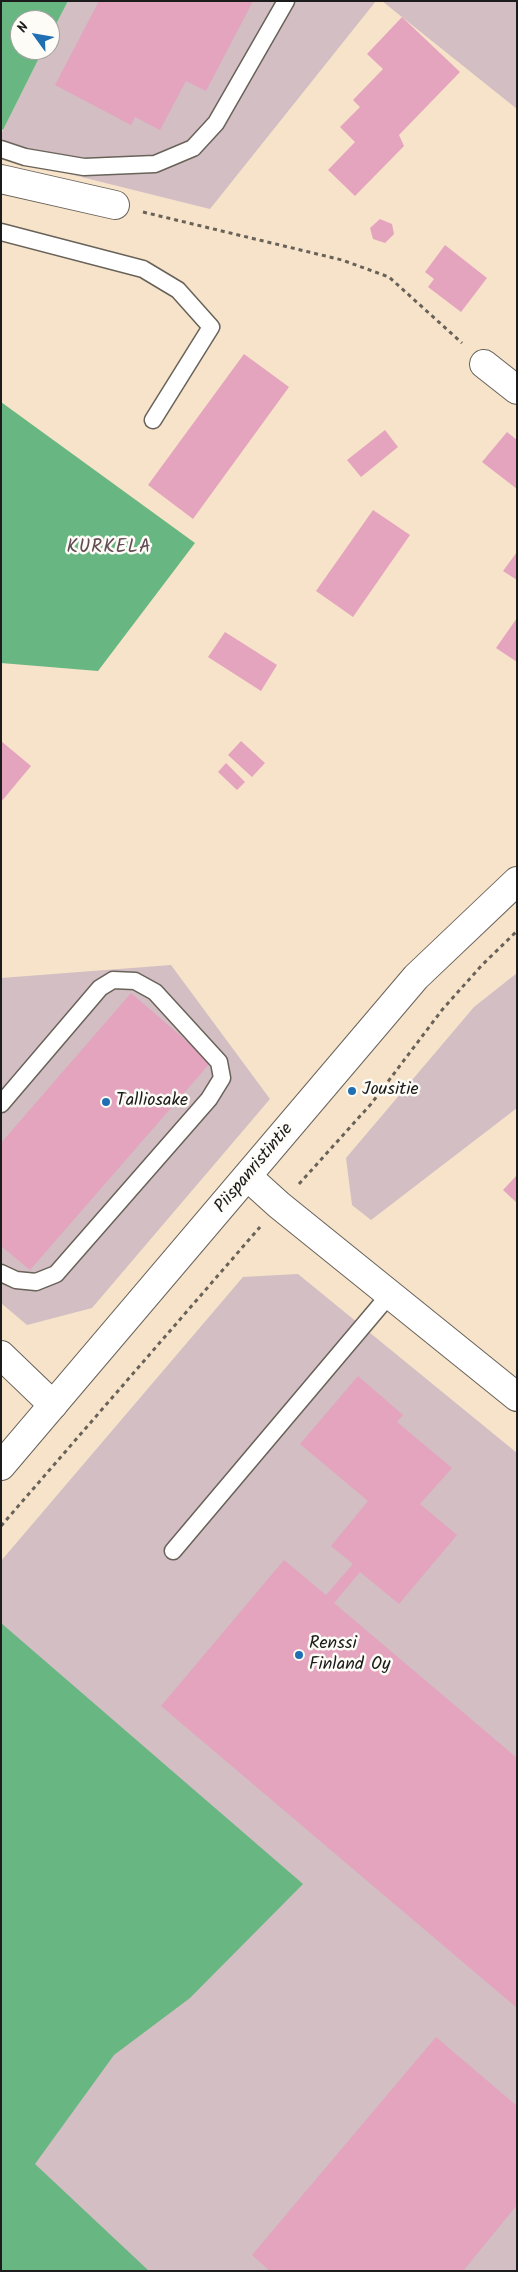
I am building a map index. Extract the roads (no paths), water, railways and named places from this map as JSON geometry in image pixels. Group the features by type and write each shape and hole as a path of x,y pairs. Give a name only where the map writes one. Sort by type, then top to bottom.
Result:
{"street":[{"path":"1,179 115,205"},
{"path":"484,364 517,390"},
{"name":"Piispanristintie","path":"1,1466 248,1178 416,977 517,881"},
{"path":"248,1178 517,1397"},
{"path":"1,1355 53,1406"}],"lane":[{"path":"1,149 25,157 84,167 155,164 193,148 216,122 286,1"},
{"path":"1,232 143,268 178,290 211,327 153,420"},
{"path":"1,1104 100,988 113,980 135,981 155,992 219,1062 222,1078 209,1099 56,1274 36,1282 16,1280 1,1273"},
{"path":"173,1551 390,1294"}],"place":[{"name":"Jousitie","path":"352,1091"},
{"name":"Talliosake","path":"106,1102"},
{"name":"Renssi Finland Oy","path":"299,1655"}],"district":[{"name":"KURKELA","path":"109,549"}]}
